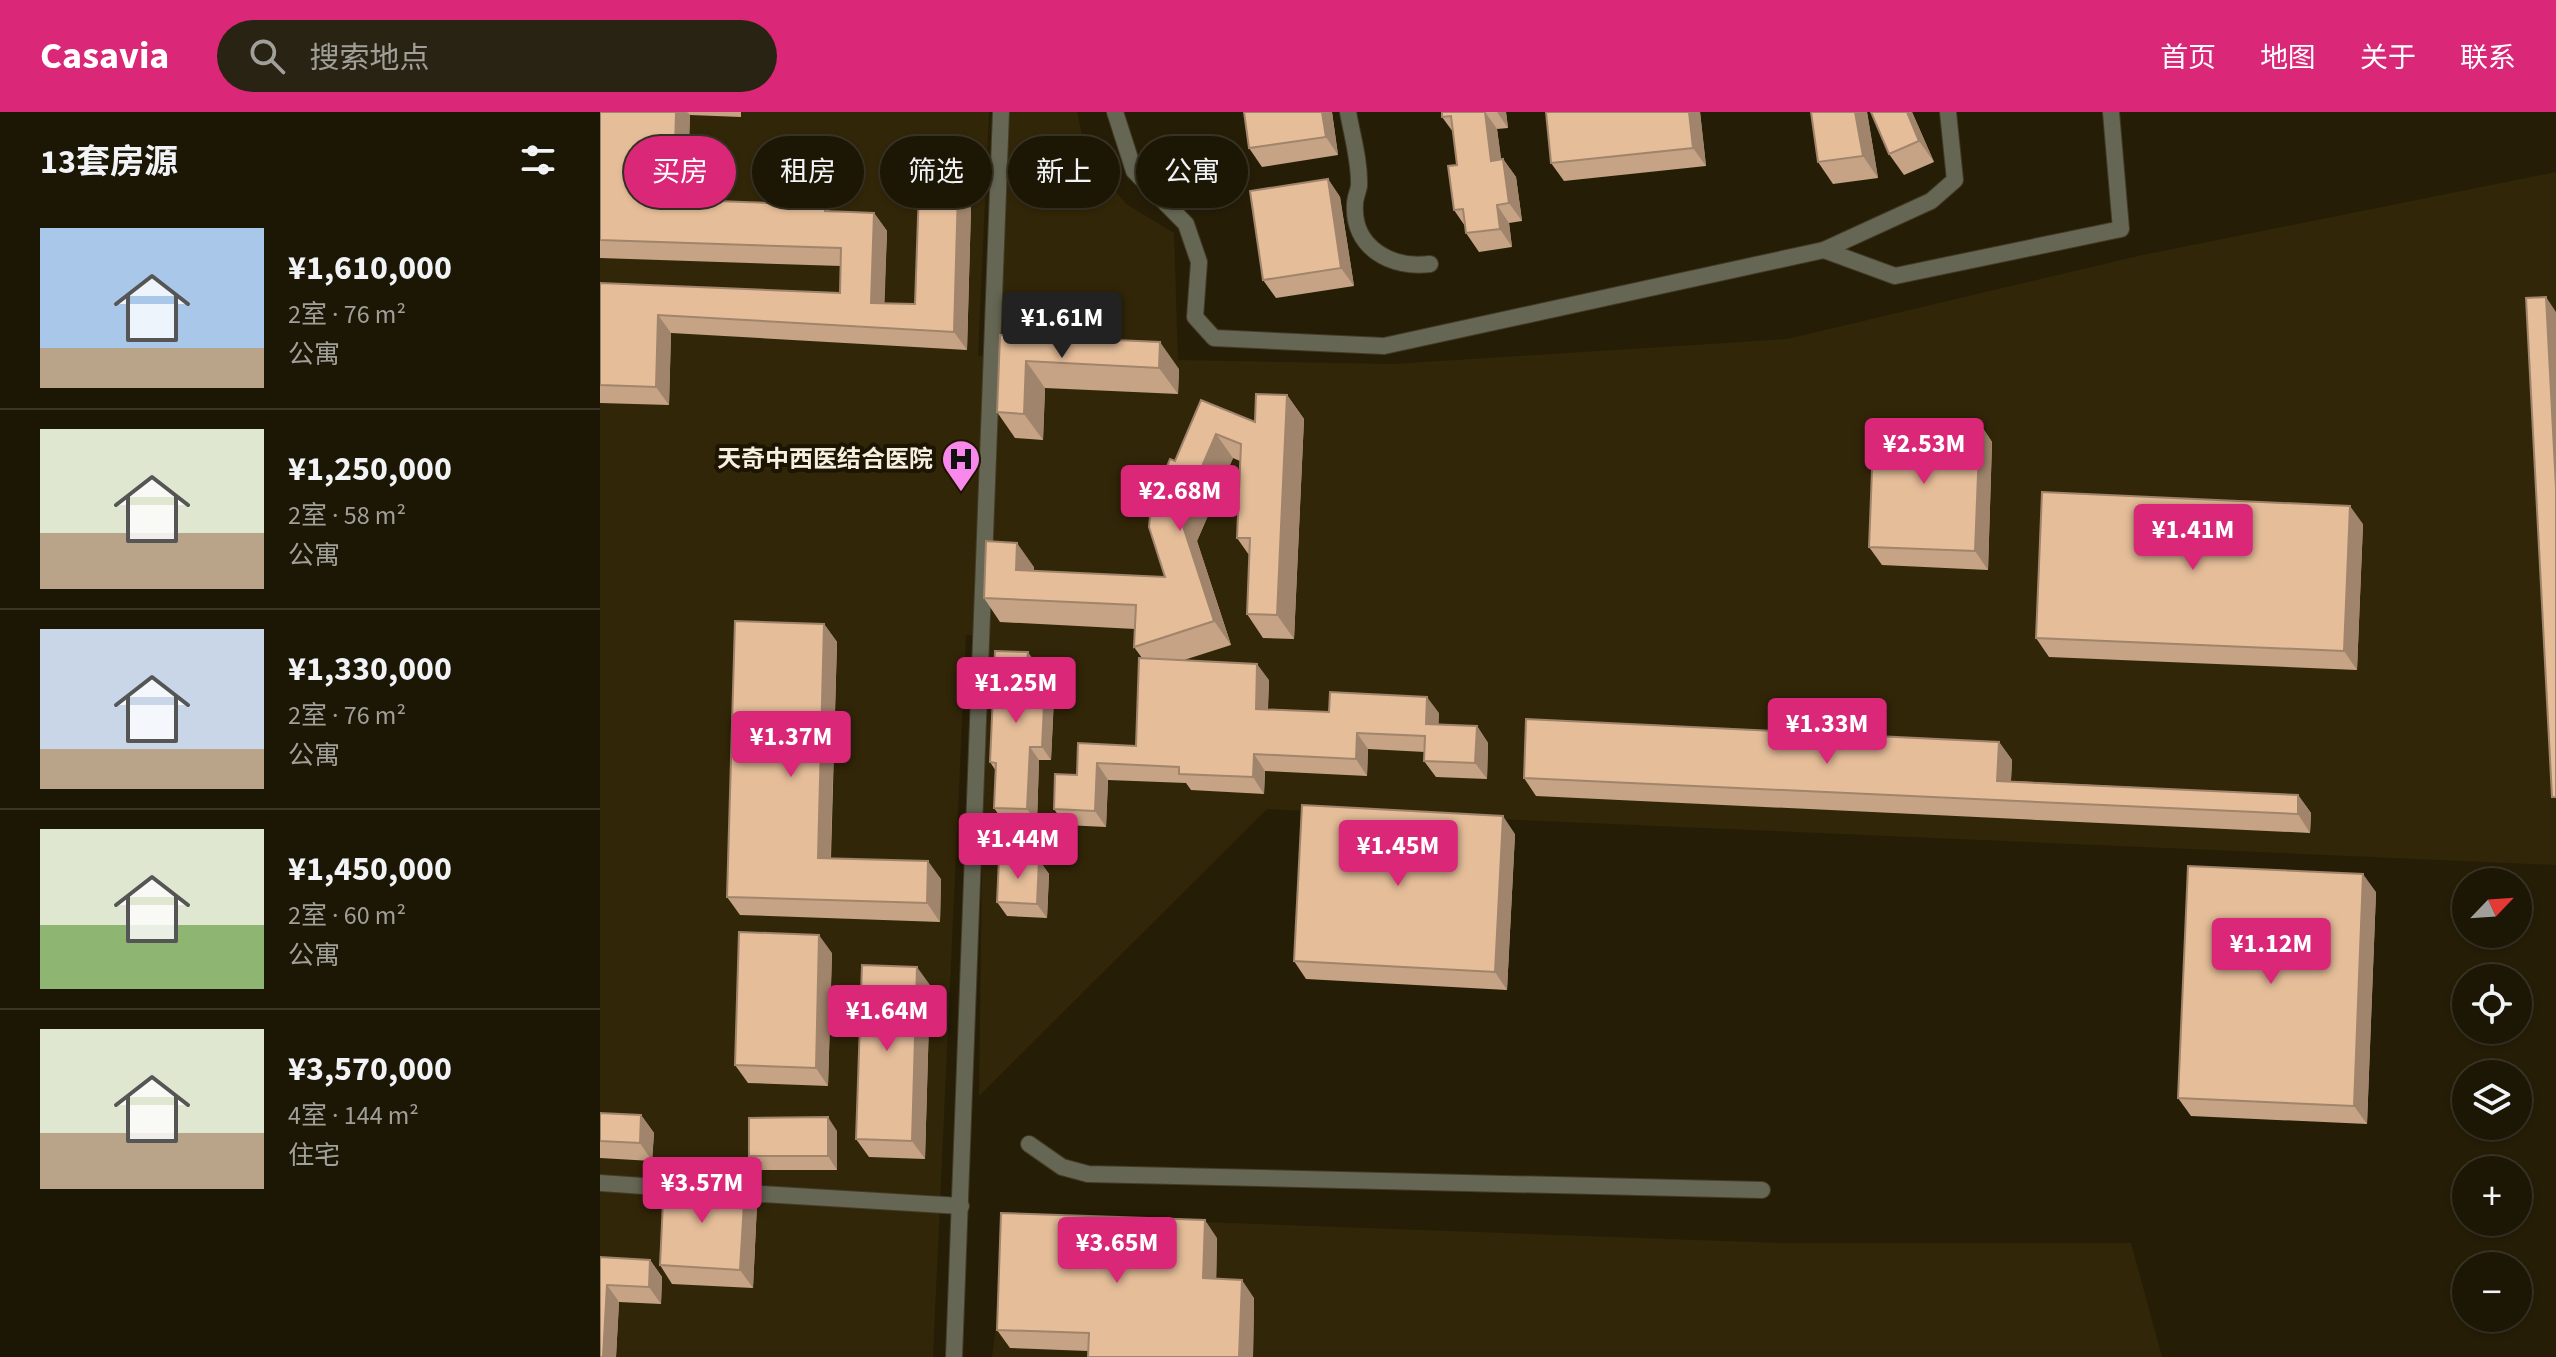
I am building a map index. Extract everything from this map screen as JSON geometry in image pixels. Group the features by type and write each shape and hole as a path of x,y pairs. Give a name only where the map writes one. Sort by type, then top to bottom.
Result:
{"street":[{"path":"954,1357 1001,112"},
{"path":"1115,112 1134,171 1186,224 1199,262 1195,317 1214,338 1384,346 1824,250 1931,201 1955,180 1948,112"},
{"path":"1348,112 1359,186 1355,204 1356,223 1364,240 1393,263 1411,266 1430,264"},
{"path":"1824,250 1895,276 2121,229 2111,112"},
{"path":"1029,1144 1062,1167 1088,1174 1762,1190"},
{"path":"600,1183 961,1206"}],"shaded area":[{"path":"600,112 989,112 988,136 880,136 880,208 985,208 978,356 989,357 993,112 1077,112 1082,136 1008,136 1008,208 1120,208 1120,197 1126,204 1174,233 1178,360 1393,364 1787,339 2138,256 2556,172 2556,865 1267,809 979,1096 985,636 966,635 933,1357 600,1357"},
{"path":"1011,1215 1780,1243 2131,1243 2162,1357 992,1357"}],"building":[{"path":"600,112 676,112 675,136 624,136 624,208 736,208 736,202 752,202 752,208 825,208 825,211 874,213 871,303 915,304 918,208 957,208 954,332 658,315 656,387 600,385 600,283 840,293 841,248 600,240"},
{"path":"1244,112 1322,112 1326,137 1249,148"},
{"path":"1442,112 1485,112 1491,161 1503,159 1509,203 1497,205 1500,229 1466,233 1463,209 1454,210 1448,166 1457,165 1451,116 1442,117"},
{"path":"1546,112 1689,112 1693,148 1551,163"},
{"path":"1811,112 1855,112 1863,156 1818,162"},
{"path":"1871,112 1907,112 1919,141 1889,154"},
{"path":"1328,179 1341,268 1263,280 1250,191"},
{"path":"2546,297 2556,488 2556,797 2552,797 2526,298"},
{"path":"1000,335 1160,342 1159,368 1026,361 1024,414 997,412"},
{"path":"1256,394 1287,395 1277,615 1247,614 1250,538 1237,538 1241,444 1216,434 1180,517 1214,621 1134,647 1136,605 984,598 986,541 1017,543 1016,570 1165,577 1149,527 1151,505 1170,459 1175,461 1201,400 1255,422"},
{"path":"1874,420 1980,424 1975,551 1869,547"},
{"path":"2042,492 2350,506 2344,651 2036,638"},
{"path":"735,621 824,624 818,858 928,861 927,903 727,897"},
{"path":"995,651 1028,652 1027,662 1046,663 1042,747 1030,747 1027,809 994,808 996,763 990,762"},
{"path":"1139,658 1257,664 1256,709 1329,712 1330,692 1427,697 1426,724 1477,726 1475,763 1424,761 1425,736 1357,733 1356,759 1254,754 1253,777 1179,774 1179,767 1097,763 1095,811 1054,809 1055,774 1077,775 1078,743 1136,746"},
{"path":"1526,719 1999,742 1997,781 2298,795 2298,814 1524,778"},
{"path":"1302,805 1503,816 1495,972 1294,961"},
{"path":"999,858 1039,860 1037,904 997,902"},
{"path":"2188,866 2363,874 2354,1106 2178,1098"},
{"path":"739,932 819,935 816,1068 735,1065"},
{"path":"862,965 917,967 912,1141 856,1139"},
{"path":"600,1113 641,1115 640,1143 600,1141"},
{"path":"828,1117 828,1156 749,1156 749,1118"},
{"path":"664,1181 745,1186 740,1270 660,1265"},
{"path":"1001,1213 1205,1220 1203,1278 1242,1280 1239,1357 1088,1357 1089,1333 997,1330"},
{"path":"600,1257 650,1260 649,1287 607,1285 603,1357 600,1357"}],"place":[{"name":"天奇中西医结合医院","path":"961,493"}]}
